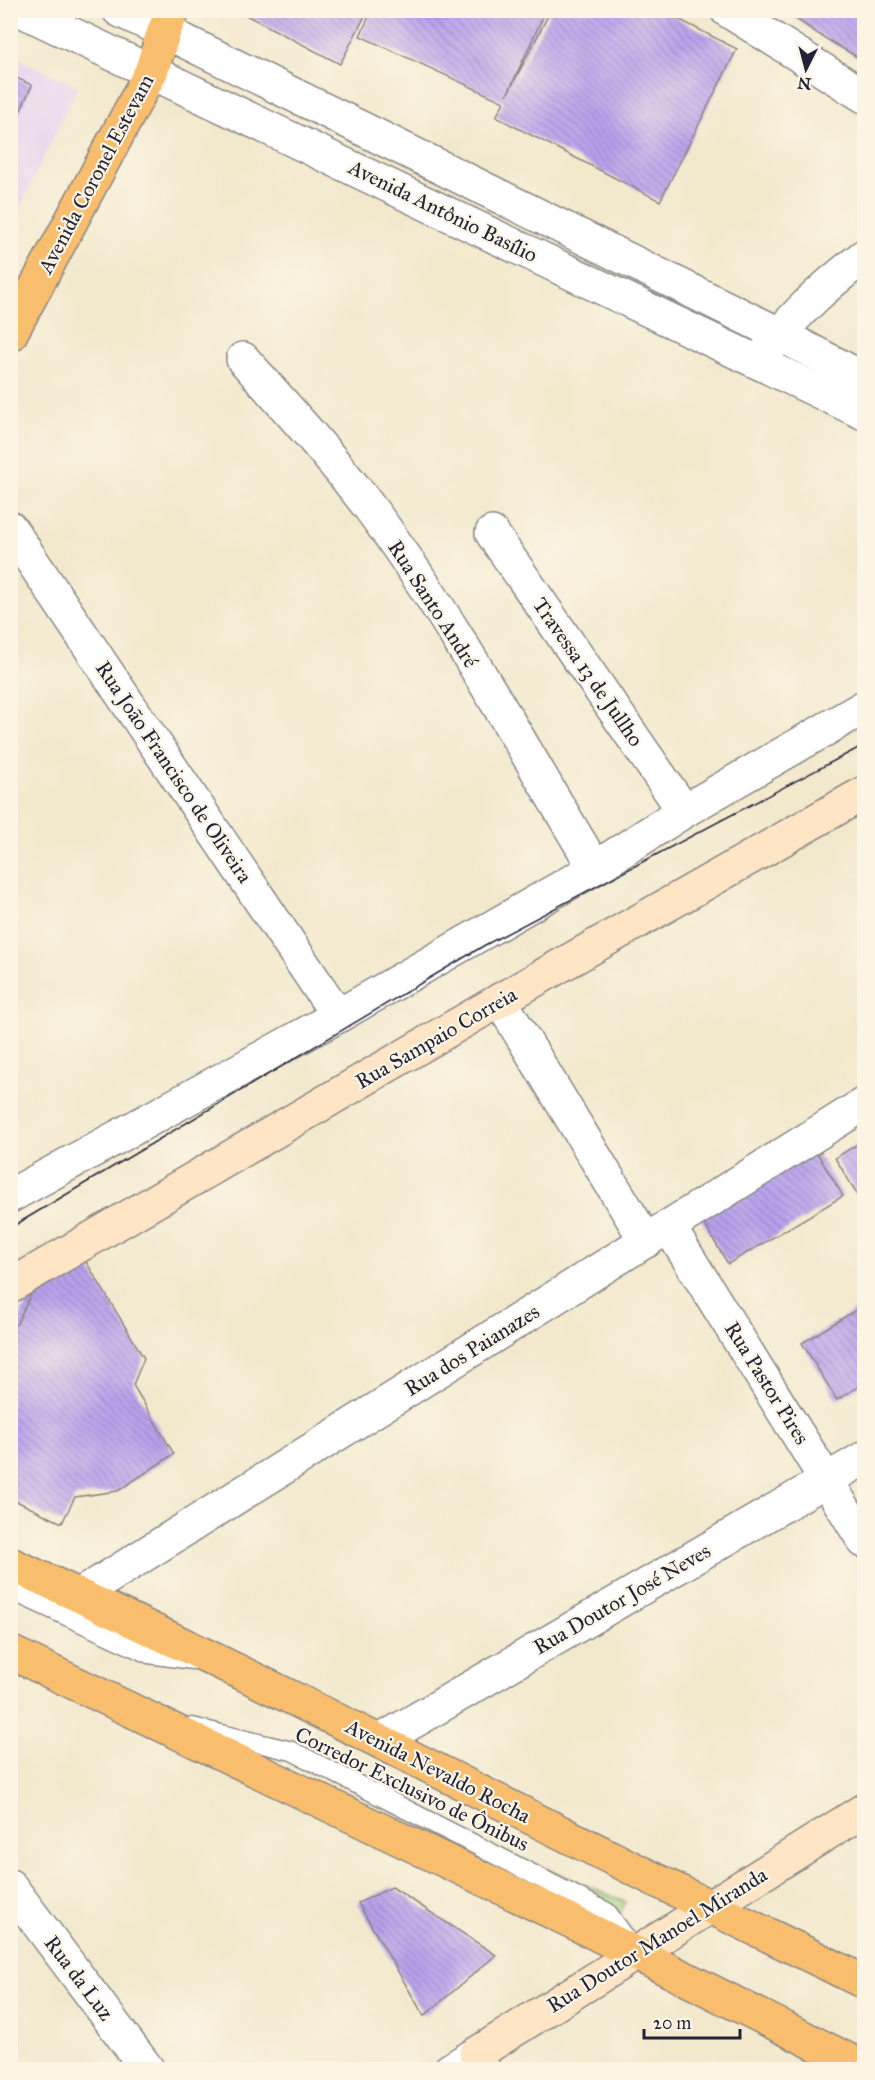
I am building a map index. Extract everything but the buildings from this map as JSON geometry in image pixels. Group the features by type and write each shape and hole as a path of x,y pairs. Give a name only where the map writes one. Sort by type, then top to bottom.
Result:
{"main road":[{"name":"Avenida Coronel Estevam","path":"10,335 151,72 168,21"},
{"name":"Rua Sampaio Correia","path":"10,1286 500,1000 864,793"},
{"name":"Avenida Nevaldo Rocha","path":"10,1564 80,1595 380,1741 864,1982"},
{"path":"11,1652 637,1954 864,2068"},
{"name":"Rua Doutor Manoel Miranda","path":"470,2064 637,1954 864,1810"}],"street":[{"name":"Avenida Antônio Basílio","path":"21,10 864,413"},
{"name":"Avenida Antônio Basílio","path":"119,10 168,21 864,379"},
{"path":"727,10 864,96"},
{"path":"758,362 779,334 807,304 864,256"},
{"name":"Rua Santo André","path":"243,359 306,429 373,512 448,622 595,868"},
{"name":"Rua João Francisco de Oliveira","path":"10,528 338,1016"},
{"name":"Travessa 13 de Jullho","path":"492,533 684,811"},
{"path":"10,1196 338,1016 595,868 684,811 864,707"},
{"name":"Rua Pastor Pires","path":"500,1000 657,1234 827,1479 864,1541"},
{"name":"Rua dos Paianazes","path":"80,1595 864,1104"},
{"name":"Rua Doutor José Neves","path":"380,1741 864,1458"},
{"name":"Rua da Luz","path":"10,1886 148,2070"}],"lane":[{"path":"10,1590 149,1654 224,1665"}],"shaded area":[{"path":"11,56 78,86 11,226"}],"green space":[{"path":"545,1868 626,1902 619,1916"}],"tram line":[{"path":"10,1228 485,945 864,745"}]}
